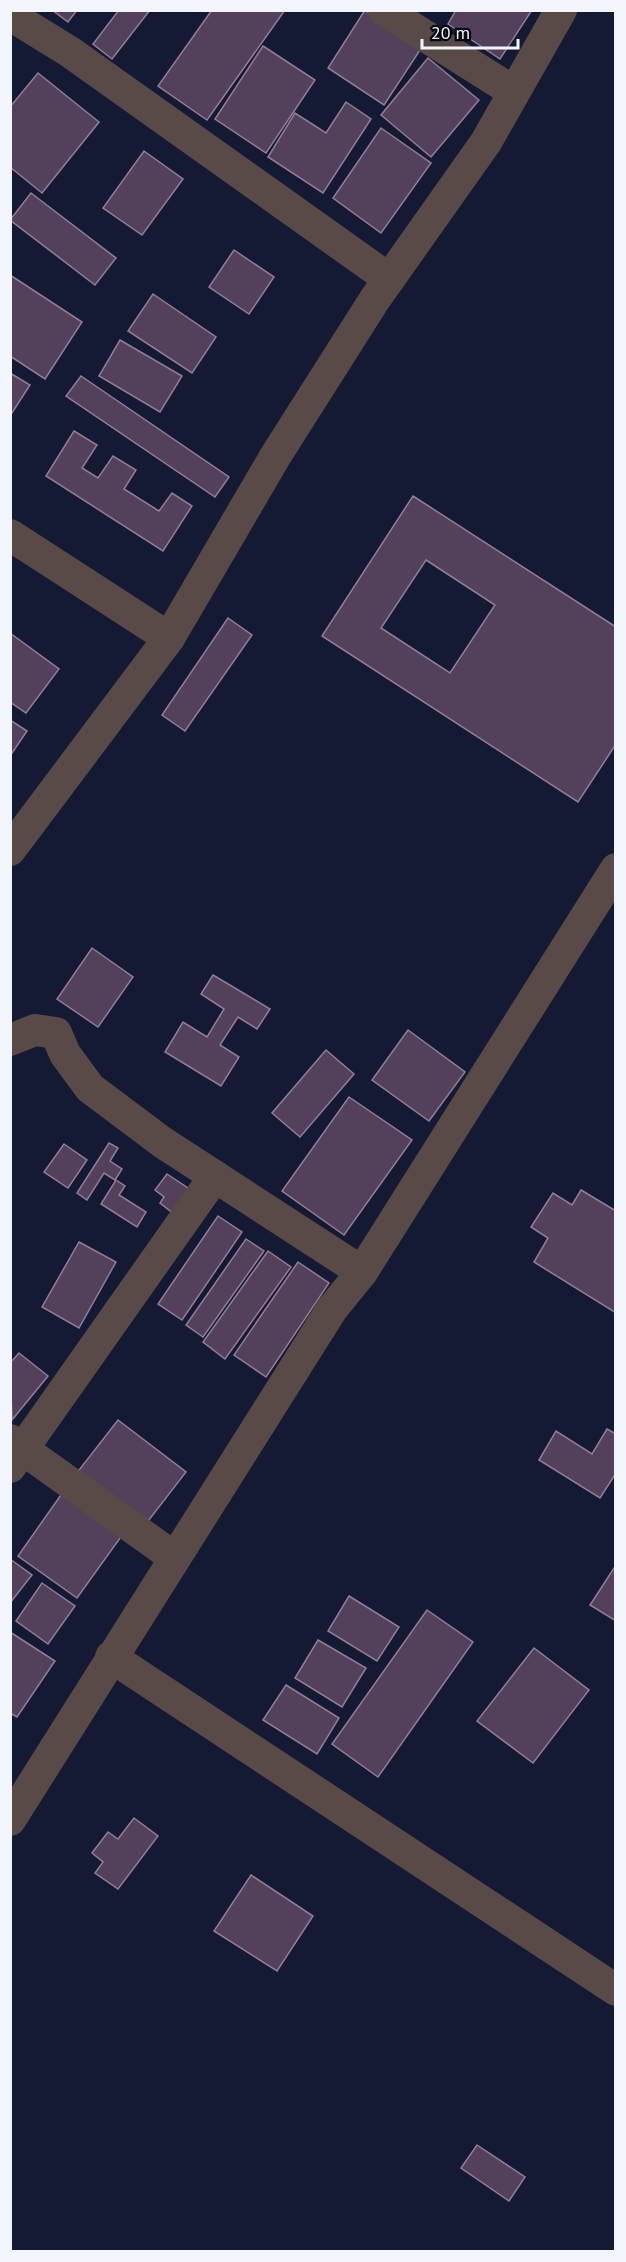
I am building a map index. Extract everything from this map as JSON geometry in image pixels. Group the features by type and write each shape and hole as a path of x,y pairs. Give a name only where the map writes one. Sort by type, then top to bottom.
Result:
{"street":[{"path":"384,10 514,92"},
{"path":"10,850 169,638 276,455 389,279 486,142 561,10"},
{"path":"10,15 70,52 389,279"},
{"path":"10,535 169,638"},
{"path":"10,1820 332,1309 362,1272 614,875"},
{"path":"10,1040 35,1030 56,1033 65,1054 90,1088 162,1142 362,1272"},
{"path":"175,1558 15,1452 214,1176"},
{"path":"111,1657 615,1990"}],"building":[{"path":"52,10 77,10 68,22"},
{"path":"119,10 150,10 112,59 93,44"},
{"path":"212,10 285,10 207,120 158,86"},
{"path":"365,10 422,47 384,105 328,68"},
{"path":"456,10 532,10 500,59 448,24"},
{"path":"263,46 315,80 266,153 215,119"},
{"path":"428,58 479,100 431,157 381,115"},
{"path":"38,73 99,122 42,193 10,167 10,107"},
{"path":"346,102 371,119 323,193 268,157 295,113 326,133"},
{"path":"381,128 431,163 381,233 333,198"},
{"path":"144,151 183,179 142,235 103,208"},
{"path":"31,193 116,258 95,285 10,220"},
{"path":"234,250 274,277 249,314 209,287"},
{"path":"10,275 82,322 45,379 10,356"},
{"path":"153,294 216,337 192,373 128,331"},
{"path":"120,340 182,376 160,412 99,376"},
{"path":"10,373 30,385 10,416"},
{"path":"81,376 229,477 215,497 66,396"},
{"path":"74,431 97,445 82,468 98,478 113,456 136,470 124,489 159,511 172,493 192,506 163,551 46,476"},
{"path":"413,496 616,627 616,744 578,802 322,636","holes":["426,560 495,605 450,673 381,628"]},
{"path":"228,618 252,635 185,731 162,715"},
{"path":"10,633 59,669 26,713 10,702"},
{"path":"10,720 27,731 10,756"},
{"path":"92,948 133,977 98,1027 57,999"},
{"path":"213,975 270,1009 257,1029 238,1017 220,1045 239,1057 221,1086 165,1052 183,1022 207,1037 224,1009 201,994"},
{"path":"408,1030 465,1072 429,1121 372,1080"},
{"path":"326,1050 354,1074 300,1137 272,1113"},
{"path":"349,1097 412,1140 344,1235 282,1191"},
{"path":"109,1143 118,1148 110,1161 122,1169 115,1180 104,1173 87,1200 77,1193"},
{"path":"64,1144 87,1160 68,1188 44,1172"},
{"path":"167,1174 191,1190 174,1214 160,1203 164,1197 155,1190"},
{"path":"116,1180 125,1186 119,1195 146,1212 137,1227 101,1204"},
{"path":"581,1190 616,1211 616,1313 534,1262 548,1238 531,1227 553,1193 572,1205"},
{"path":"218,1216 242,1232 182,1320 158,1304"},
{"path":"246,1239 264,1251 203,1337 186,1325"},
{"path":"79,1242 116,1262 79,1328 42,1307"},
{"path":"268,1251 291,1267 225,1359 203,1342"},
{"path":"298,1262 329,1283 266,1377 234,1355"},
{"path":"19,1353 48,1376 12,1420 10,1363"},
{"path":"118,1420 186,1472 145,1525 76,1474"},
{"path":"607,1429 616,1434 616,1473 600,1498 539,1460 556,1431 592,1454"},
{"path":"63,1492 123,1534 77,1598 18,1556"},
{"path":"10,1559 32,1575 10,1603"},
{"path":"616,1565 616,1621 590,1605"},
{"path":"42,1583 75,1606 48,1644 16,1621"},
{"path":"349,1596 399,1627 377,1661 328,1631"},
{"path":"427,1610 473,1642 378,1777 332,1744"},
{"path":"10,1632 55,1661 17,1717 10,1713"},
{"path":"318,1640 366,1668 342,1707 295,1678"},
{"path":"534,1648 589,1690 533,1763 477,1721"},
{"path":"286,1685 339,1718 317,1754 263,1720"},
{"path":"134,1818 158,1836 118,1889 95,1873 103,1862 92,1853 108,1832 118,1839"},
{"path":"251,1875 313,1916 277,1971 214,1931"},
{"path":"477,2145 525,2177 509,2201 461,2168"}]}
